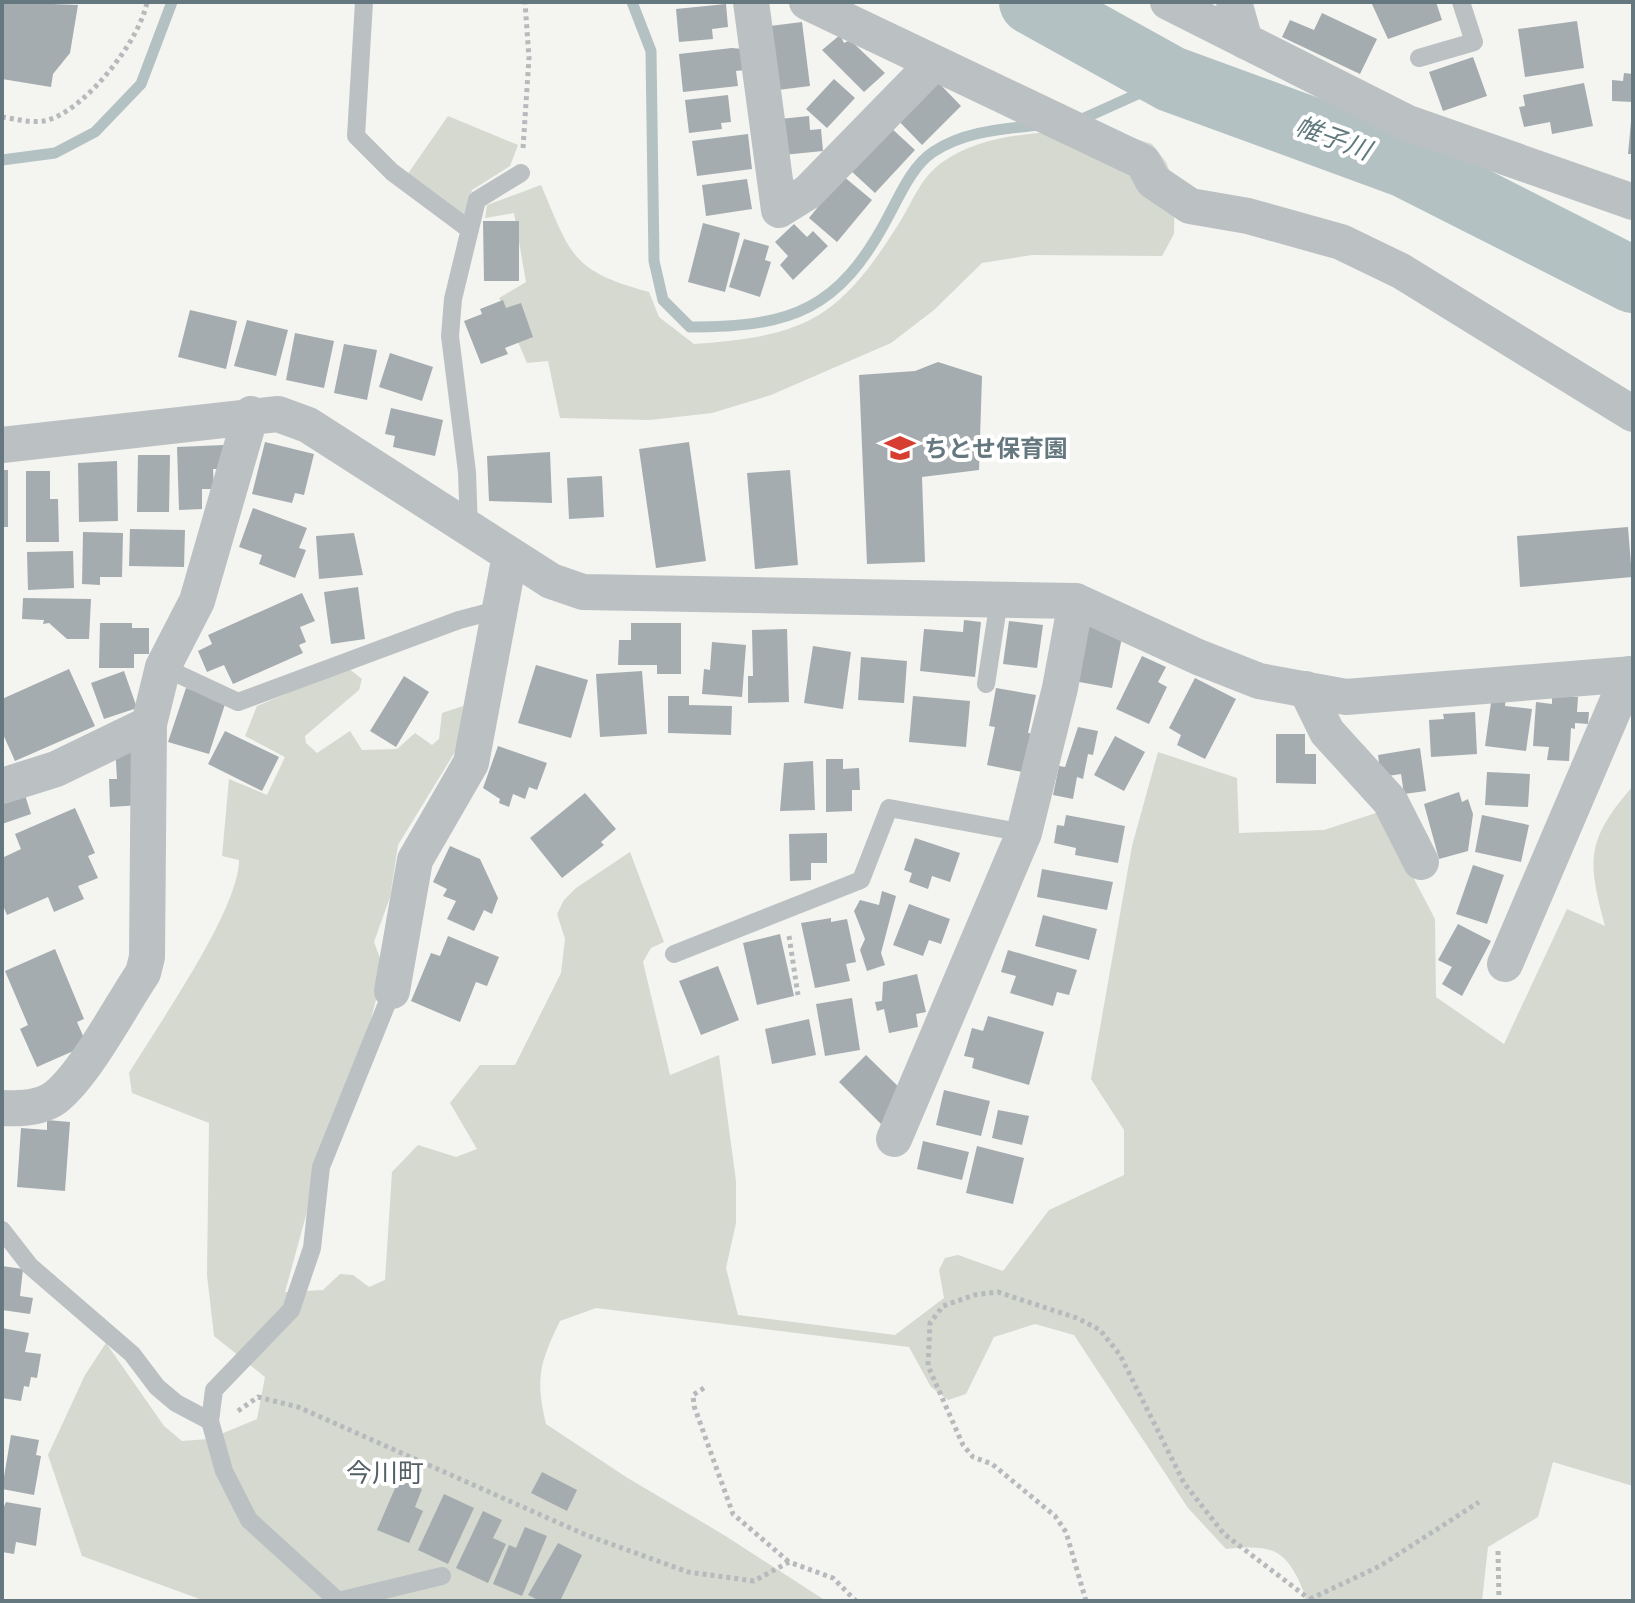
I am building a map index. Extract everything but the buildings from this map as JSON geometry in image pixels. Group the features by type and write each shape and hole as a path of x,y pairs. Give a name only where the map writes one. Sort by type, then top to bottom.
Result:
{"street":[{"path":"751,2 779,210 808,192 934,63"},
{"path":"807,2 1143,162 1153,181 1190,206 1248,216 1341,242 1401,271 1633,414"},
{"path":"1168,2 1408,123 1633,202"},
{"path":"1234,2 1245,41"},
{"path":"2,1108 23,1109 54,1099 72,1081 143,973 147,957 149,724 163,667 197,601 251,414"},
{"path":"2,445 92,438 251,414 278,414 308,425 551,581 583,592 1076,601 1198,657 1259,681 1346,697 1631,674 1505,964"},
{"path":"392,991 415,860 471,763 510,555"},
{"path":"894,1139 1024,833 1060,688 1076,601"},
{"path":"1306,689 1327,732 1390,801 1421,862"},
{"path":"2,786 56,769 149,724"}],"lane":[{"path":"364,2 356,136 392,172 470,230"},
{"path":"1419,58 1474,42 1461,2"},
{"path":"469,529 467,472 450,336 453,299 477,200 521,173"},
{"path":"986,684 999,600"},
{"path":"163,667 238,702 459,620 501,609"},
{"path":"674,954 782,914 861,880 889,808 1024,833"},
{"path":"392,991 321,1167 312,1248 291,1310 214,1390 210,1421 224,1471 249,1520 338,1601 442,1576"},
{"path":"2,1230 30,1266 132,1354 157,1387 176,1403 210,1421"}],"path":[{"path":"2,117 50,120 69,110 115,65 147,2"},
{"path":"521,173 529,58 525,2"},
{"path":"782,914 798,995"},
{"path":"1086,1601 1066,1532 1055,1516 992,1464 973,1457 963,1445 928,1366 930,1323 943,1306 974,1295 998,1292 1077,1318 1100,1330 1120,1355 1184,1483 1224,1534 1311,1600 1380,1566 1479,1502"},
{"path":"704,1388 693,1395 694,1406 733,1514 789,1562 833,1578 856,1601"},
{"path":"210,1421 232,1415 258,1397 298,1407 586,1535 688,1572 754,1581 789,1562"},
{"path":"1498,1551 1499,1601"}],"shaded area":[{"path":"448,116 518,145 510,166 472,190 464,216 407,175"},
{"path":"1105,129 1152,144 1166,162 1175,185 1174,234 1162,256 1032,255 982,263 934,310 891,343 771,395 712,413 650,420 560,418 548,361 527,363 499,298 526,282 514,213 485,218 487,205 541,185 577,257 603,276 649,292 659,317 694,344 792,328 815,317 856,283 877,257 923,182 944,161 981,143 1001,138"},
{"path":"348,668 362,679 359,690 305,736 306,743 317,753 350,731 362,750 397,749 415,733 432,745 439,739 442,713 463,706 461,742 398,845 390,897 374,942 384,969 345,1118 308,1208 285,1292 323,1290 340,1274 353,1275 369,1287 385,1280 392,1172 418,1145 456,1157 477,1149 450,1103 480,1065 515,1065 561,973 565,939 557,914 564,900 576,888 630,852 664,942 651,948 643,962 670,1075 719,1055 736,1181 736,1223 726,1268 738,1315 895,1335 944,1298 939,1270 945,1258 958,1255 1003,1271 1049,1210 1124,1175 1124,1130 1091,1079 1132,846 1158,752 1237,778 1239,833 1324,830 1379,812 1435,919 1436,997 1504,1044 1567,909 1605,926 1595,884 1595,852 1606,821 1633,786 1633,1486 1553,1462 1538,1517 1488,1547 1482,1601 1303,1601 1306,1597 1286,1560 1268,1550 1226,1549 1188,1508 1074,1335 1035,1324 994,1337 966,1394 948,1400 931,1387 909,1347 596,1308 560,1321 553,1335 540,1382 546,1424 826,1601 205,1601 82,1556 48,1455 85,1375 106,1343 164,1426 182,1441 209,1439 257,1419 265,1377 214,1336 207,1275 209,1123 132,1093 129,1073 212,937 235,882 239,860 222,856 229,779 267,795 285,757 245,736 257,706"}],"waterway":[{"path":"2,160 55,153 95,132 141,84 172,2"},
{"path":"632,2 651,51 654,261 663,300 690,327 757,323 785,317 809,307 831,293 851,273 870,248 913,173 933,152 971,135 1039,125"},
{"name":"帷子川","path":"1032,2 1171,79 1406,165 1633,280"},
{"path":"1080,120 1171,79"}],"place":[{"name":"ちとせ保育園","path":"900,448"}],"district":[{"name":"今川町","path":"385,1473"}]}
